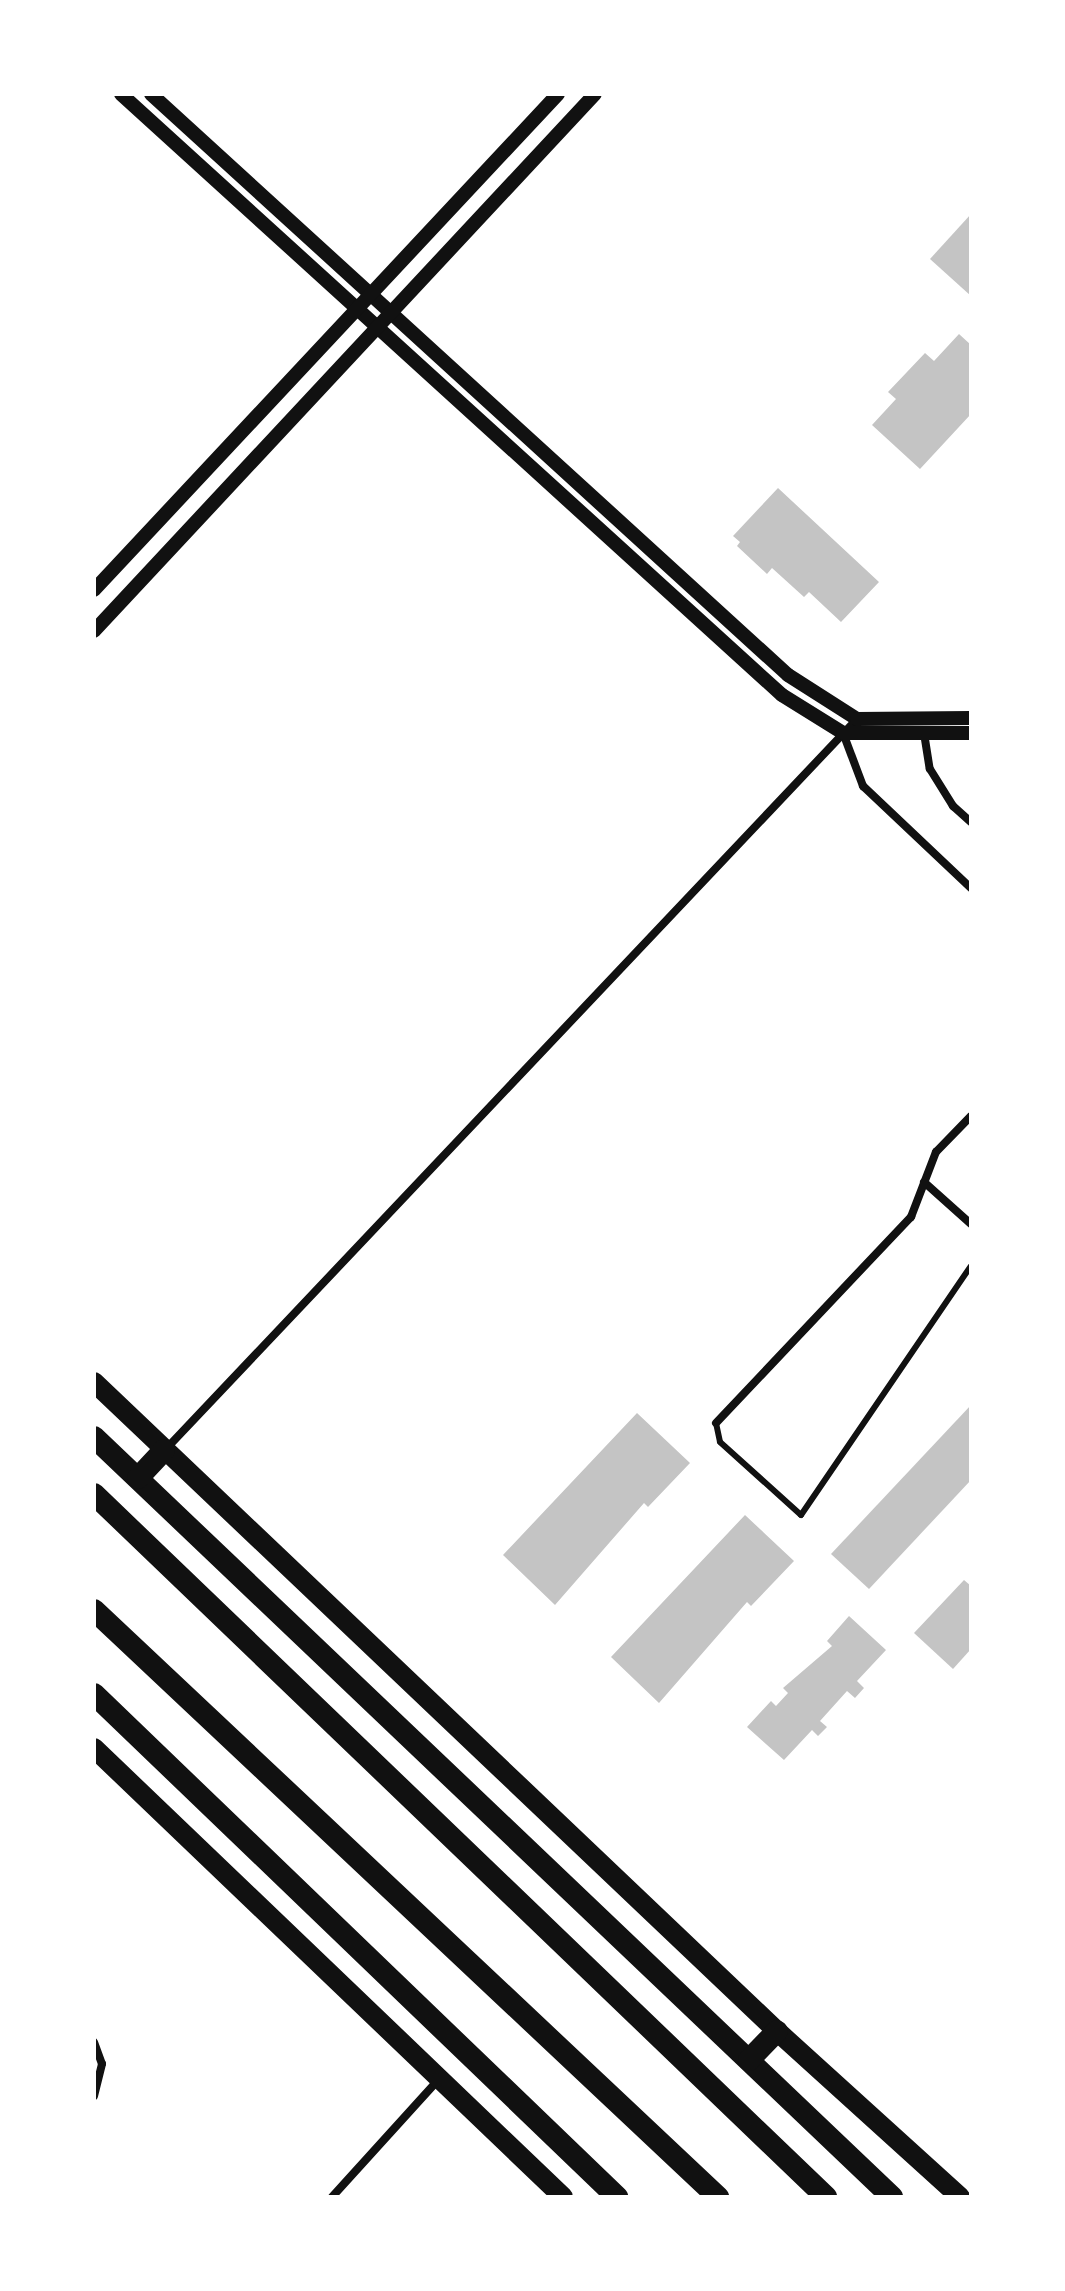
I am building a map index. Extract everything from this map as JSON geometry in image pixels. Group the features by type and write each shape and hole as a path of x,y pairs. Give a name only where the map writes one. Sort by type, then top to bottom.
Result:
{"highway":[{"path":"94,1437 892,2197"},
{"path":"138,1478 164,1450"},
{"path":"94,1494 826,2197"},
{"path":"94,1610 718,2197"},
{"path":"94,1694 617,2197"},
{"path":"749,2060 777,2031"}],"main road":[{"path":"94,1382 777,2031 960,2197"},
{"path":"94,1748 563,2197"}],"street":[{"path":"121,94 731,652 782,695 843,733 971,733"},
{"path":"151,94 788,675 857,719 971,718"},
{"path":"94,590 558,94"},
{"path":"94,631 595,94"},
{"path":"164,1450 857,719"},
{"path":"843,733 863,786 971,888"},
{"path":"924,733 930,769 953,806 971,822"},
{"path":"716,1423 911,1217 936,1152 971,1116"},
{"path":"924,1182 971,1224"},
{"path":"94,2042 102,2064 94,2096"},
{"path":"332,2197 440,2078"}],"lane":[{"path":"716,1423 720,1442 801,1515 971,1266"}],"building":[{"path":"971,214 971,296 930,259"},
{"path":"959,334 971,345 971,414 920,469 872,425 896,399 888,392 925,353 934,361"},
{"path":"778,488 879,582 841,622 809,592 804,597 772,568 767,574 737,546 740,542 733,536"},
{"path":"971,1405 971,1480 869,1589 831,1554"},
{"path":"637,1413 690,1463 648,1507 644,1503 555,1605 503,1555"},
{"path":"745,1515 794,1561 751,1606 747,1602 659,1703 611,1657"},
{"path":"964,1580 971,1586 971,1649 953,1669 914,1633"},
{"path":"849,1616 886,1650 857,1681 864,1688 855,1698 847,1691 820,1721 827,1727 818,1736 812,1730 784,1760 747,1727 771,1701 776,1706 788,1693 783,1688 832,1646 827,1641"}]}
